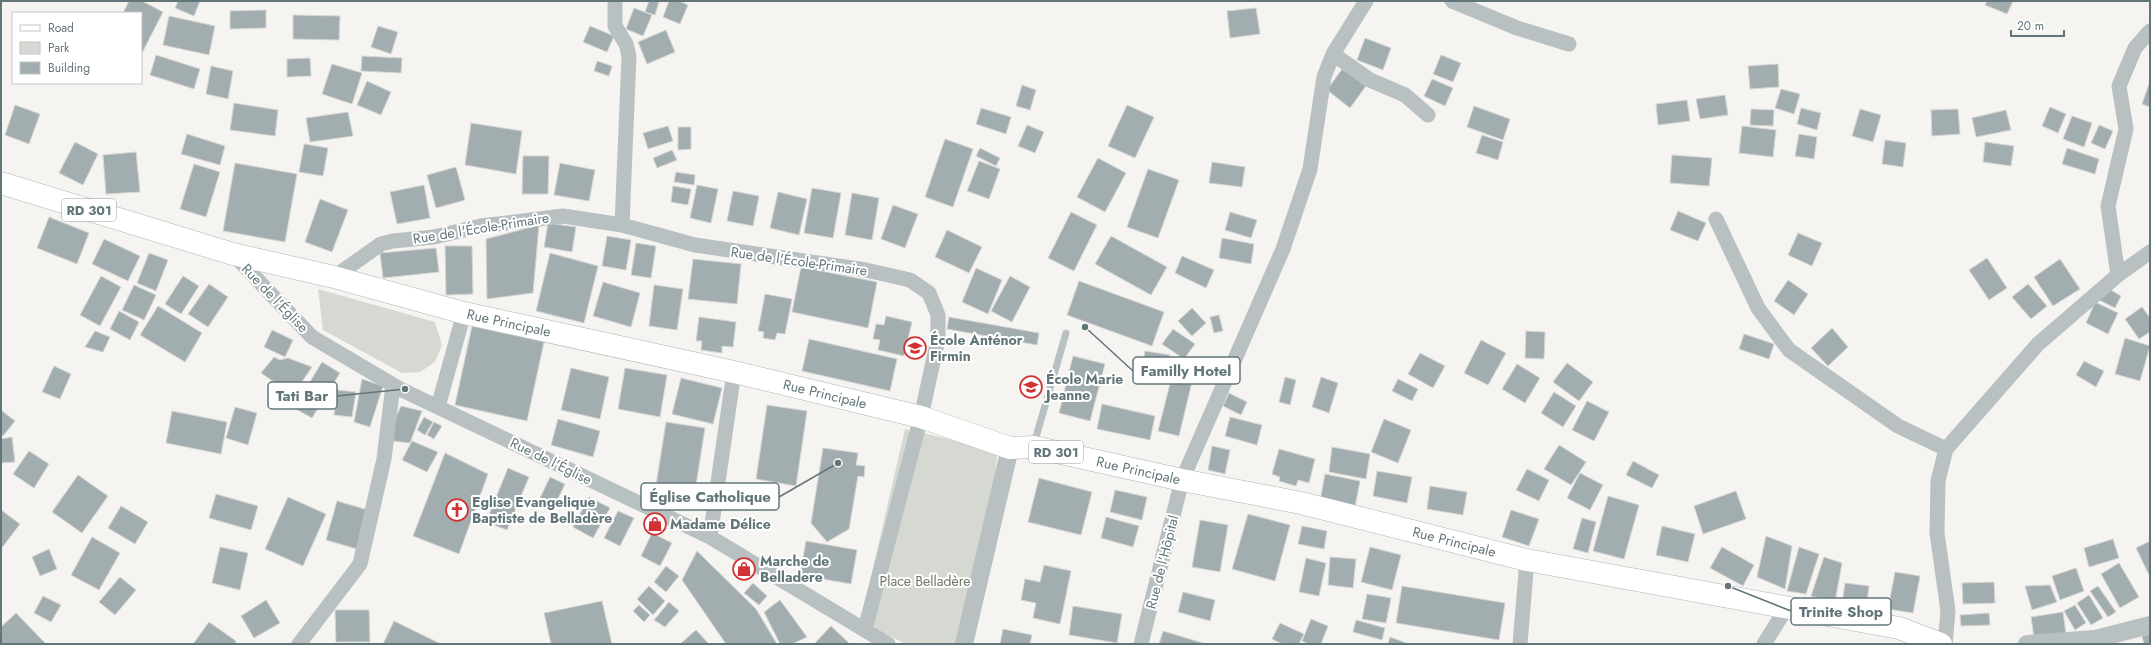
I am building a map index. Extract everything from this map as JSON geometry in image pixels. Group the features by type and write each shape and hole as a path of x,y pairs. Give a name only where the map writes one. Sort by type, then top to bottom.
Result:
{"main road":[{"name":"Rue Principale","path":"1,183 233,254 334,277 464,313 734,372 921,417 1010,448 1034,446 1182,480 1301,503 1527,560 1899,628 1941,644"}],"street":[{"path":"615,1 615,26 626,44 629,56 622,225"},
{"name":"Rue de l'Hôpital","path":"1141,644 1182,480 1284,249 1310,168 1324,77 1333,54 1366,1"},
{"path":"1452,1 1517,28 1569,44"},
{"path":"2118,275 2108,206 2126,129 2119,86 2135,48 2150,31"},
{"path":"1333,54 1370,80 1405,95 1428,115"},
{"name":"Rue de l'École-Primaire","path":"334,277 381,244 393,241 434,237 481,226 563,216 622,225 695,245 866,270 910,280 929,293 938,315 938,339 921,417 865,630"},
{"path":"1716,218 1758,308 1788,350 1898,426 1946,449"},
{"path":"1945,644 1948,611 1937,533 1938,481 1946,449 2038,344 2118,275 2150,252"},
{"name":"Rue de l'Église","path":"233,254 312,337 393,385 710,537 888,644"},
{"path":"438,407 464,313"},
{"path":"710,537 734,372"},
{"path":"299,644 360,564 384,459 393,385"},
{"path":"964,644 1010,448"},
{"path":"1520,644 1527,560"},
{"path":"1764,644 1787,607"},
{"path":"2027,644 2095,640 2150,625"}],"lane":[{"path":"1034,446 1066,333"}],"green space":[{"path":"318,289 435,322 442,345 435,362 420,372 402,373 323,330"},
{"name":"Place Belladère","path":"905,429 998,450 979,591 961,644 905,644 861,620"}],"building":[{"path":"129,1 142,1 163,12 142,53 142,12 124,12"},
{"path":"178,1 200,1 194,16 175,8"},
{"path":"649,1 659,2 655,15 645,12"},
{"path":"669,1 679,1 688,5 680,24 663,17"},
{"path":"1987,1 2013,1 2007,14 1985,5"},
{"path":"634,8 652,15 643,36 626,29"},
{"path":"1256,8 1260,34 1230,38 1227,11"},
{"path":"266,10 266,28 230,29 230,11"},
{"path":"293,15 340,16 339,40 293,39"},
{"path":"169,16 215,26 209,55 163,45"},
{"path":"378,26 398,32 391,54 371,47"},
{"path":"590,26 614,36 607,52 583,42"},
{"path":"666,30 675,52 647,64 638,42"},
{"path":"1365,38 1391,48 1383,70 1357,60"},
{"path":"156,55 200,69 194,89 150,75"},
{"path":"1441,55 1461,63 1453,82 1433,74"},
{"path":"362,56 402,58 401,73 361,71"},
{"path":"310,58 311,76 287,77 287,59"},
{"path":"597,61 612,66 609,76 594,71"},
{"path":"332,64 362,73 352,104 322,94"},
{"path":"1778,64 1779,87 1750,89 1748,66"},
{"path":"211,66 233,71 228,99 206,94"},
{"path":"1342,69 1366,86 1350,108 1327,90"},
{"path":"1432,79 1453,88 1445,106 1424,96"},
{"path":"367,81 391,92 381,115 357,105"},
{"path":"2150,81 2150,107 2142,104"},
{"path":"1022,85 1036,90 1030,110 1016,106"},
{"path":"1781,89 1800,94 1794,114 1775,108"},
{"path":"1725,95 1728,115 1700,119 1696,99"},
{"path":"1687,100 1690,121 1658,125 1656,104"},
{"path":"234,103 278,110 275,136 230,130"},
{"path":"15,105 40,114 29,144 5,135"},
{"path":"1127,105 1154,117 1135,158 1108,146"},
{"path":"1474,106 1510,119 1503,140 1467,127"},
{"path":"2050,107 2066,114 2058,133 2042,126"},
{"path":"981,108 1011,117 1006,134 976,124"},
{"path":"1801,108 1821,113 1817,130 1797,124"},
{"path":"1751,109 1774,110 1773,126 1750,125"},
{"path":"1860,109 1881,115 1873,142 1852,136"},
{"path":"1958,109 1960,134 1932,136 1931,110"},
{"path":"2006,110 2011,130 1976,137 1972,118"},
{"path":"348,112 353,136 310,142 306,118"},
{"path":"2072,116 2092,123 2084,147 2063,139"},
{"path":"471,123 522,131 516,174 465,165"},
{"path":"1027,125 1044,132 1035,153 1018,146"},
{"path":"2099,125 2113,131 2105,149 2091,143"},
{"path":"668,126 673,141 648,149 643,133"},
{"path":"1742,126 1776,130 1773,157 1739,153"},
{"path":"678,127 691,127 691,149 678,150"},
{"path":"187,134 225,146 220,165 181,154"},
{"path":"1799,134 1817,137 1814,159 1795,156"},
{"path":"1482,135 1503,142 1498,160 1476,153"},
{"path":"945,139 973,149 953,207 925,197"},
{"path":"1885,140 1906,143 1903,167 1882,164"},
{"path":"75,142 98,154 83,185 59,173"},
{"path":"1985,142 2014,146 2011,166 1983,162"},
{"path":"304,144 328,148 323,176 299,172"},
{"path":"980,148 1000,158 996,166 976,156"},
{"path":"2067,148 2099,159 2095,174 2062,164"},
{"path":"672,150 677,160 657,168 653,158"},
{"path":"136,152 140,192 106,194 103,155"},
{"path":"1672,155 1712,158 1709,186 1670,183"},
{"path":"523,156 549,156 548,194 522,194"},
{"path":"1098,158 1126,173 1105,212 1077,197"},
{"path":"979,161 1000,169 989,199 967,191"},
{"path":"1212,162 1245,167 1242,187 1209,183"},
{"path":"235,163 297,174 285,242 223,231"},
{"path":"560,163 595,170 589,201 554,195"},
{"path":"194,164 220,172 206,217 180,209"},
{"path":"456,167 465,200 436,208 427,175"},
{"path":"1148,169 1179,180 1158,238 1127,227"},
{"path":"676,172 695,175 694,185 674,182"},
{"path":"424,185 430,218 397,224 390,192"},
{"path":"697,185 718,189 711,223 690,218"},
{"path":"673,186 691,189 688,205 671,202"},
{"path":"812,188 841,193 833,238 804,233"},
{"path":"733,191 759,196 753,226 727,221"},
{"path":"778,192 807,199 799,235 770,228"},
{"path":"852,193 879,198 872,240 845,235"},
{"path":"320,199 348,210 332,252 305,242"},
{"path":"893,205 918,214 905,248 881,239"},
{"path":"1678,211 1706,223 1698,241 1670,230"},
{"path":"1071,212 1097,225 1074,271 1048,258"},
{"path":"1230,212 1257,220 1251,238 1225,230"},
{"path":"49,217 89,233 77,264 37,248"},
{"path":"548,223 576,227 572,252 544,247"},
{"path":"539,225 533,293 487,299 486,239"},
{"path":"947,230 982,247 969,273 935,257"},
{"path":"1798,233 1822,243 1812,266 1788,255"},
{"path":"607,236 631,240 626,270 602,266"},
{"path":"1111,236 1167,267 1151,295 1095,264"},
{"path":"1222,238 1254,244 1251,264 1219,258"},
{"path":"104,239 140,256 128,281 92,264"},
{"path":"636,243 656,246 651,278 631,275"},
{"path":"445,246 472,246 473,294 446,295"},
{"path":"436,248 439,272 383,278 380,253"},
{"path":"149,253 168,260 156,291 137,283"},
{"path":"550,253 598,266 584,323 536,311"},
{"path":"1182,256 1214,270 1206,288 1175,273"},
{"path":"1987,258 2007,288 1989,300 1969,270"},
{"path":"693,259 741,264 737,304 688,299"},
{"path":"2060,259 2080,289 2053,306 2034,277"},
{"path":"801,267 877,282 868,328 792,312"},
{"path":"976,268 1002,280 988,314 962,302"},
{"path":"101,276 121,287 100,326 80,315"},
{"path":"183,276 199,286 181,314 165,304"},
{"path":"1010,276 1030,287 1012,322 991,311"},
{"path":"1788,280 1808,294 1794,315 1774,301"},
{"path":"1079,281 1164,312 1152,346 1067,315"},
{"path":"603,282 640,293 631,327 593,316"},
{"path":"209,284 228,297 208,327 188,314"},
{"path":"2028,284 2047,306 2031,319 2012,297"},
{"path":"134,285 156,295 144,320 122,310"},
{"path":"654,285 683,289 677,330 649,326"},
{"path":"2106,287 2121,296 2115,308 2099,300"},
{"path":"765,294 792,299 785,334 777,333 775,340 763,338 764,332 758,331"},
{"path":"2095,302 2118,313 2108,334 2086,323"},
{"path":"158,306 202,333 185,362 140,335"},
{"path":"2142,307 2150,318 2150,332 2139,339 2125,319"},
{"path":"1192,308 1206,323 1192,336 1178,321"},
{"path":"119,311 139,322 130,340 110,329"},
{"path":"1219,315 1223,331 1214,333 1210,317"},
{"path":"886,316 912,322 904,356 878,350 880,340 873,339 876,324 884,325"},
{"path":"699,317 736,322 733,347 722,346 722,353 701,350 702,341 696,341"},
{"path":"949,317 1039,333 1037,345 947,329"},
{"path":"472,326 544,342 527,421 455,405"},
{"path":"1832,328 1848,347 1828,366 1811,348"},
{"path":"1173,329 1195,344 1184,359 1162,344"},
{"path":"272,330 293,340 285,357 264,347"},
{"path":"95,331 110,337 103,352 85,347"},
{"path":"1526,331 1545,332 1544,359 1525,358"},
{"path":"1744,334 1774,344 1769,359 1739,349"},
{"path":"2125,338 2150,346 2140,381 2115,374"},
{"path":"809,339 897,359 890,391 802,371"},
{"path":"1481,340 1506,353 1488,385 1464,373"},
{"path":"1145,351 1170,355 1167,372 1142,367"},
{"path":"1420,353 1445,366 1433,388 1408,374"},
{"path":"1073,356 1105,364 1090,421 1059,413"},
{"path":"274,357 280,360 288,358 312,367 293,395 261,373"},
{"path":"1176,360 1196,365 1179,436 1158,431"},
{"path":"2084,361 2104,371 2096,387 2076,375"},
{"path":"322,362 340,373 312,418 294,408"},
{"path":"1567,363 1593,382 1579,401 1553,382"},
{"path":"1517,364 1540,378 1525,403 1502,389"},
{"path":"54,366 71,374 60,399 42,392"},
{"path":"571,368 609,377 600,419 561,410"},
{"path":"625,368 667,375 660,417 618,409"},
{"path":"1285,377 1296,380 1290,405 1279,402"},
{"path":"1321,377 1338,383 1329,413 1312,407"},
{"path":"681,378 722,388 713,424 672,414"},
{"path":"362,379 383,386 370,427 354,422"},
{"path":"1398,379 1418,389 1412,401 1392,391"},
{"path":"337,390 356,392 352,417 334,415"},
{"path":"1554,392 1576,406 1563,427 1541,413"},
{"path":"1229,393 1247,402 1241,415 1223,406"},
{"path":"1587,401 1609,412 1594,441 1572,430"},
{"path":"1102,404 1155,416 1150,440 1097,429"},
{"path":"767,405 807,411 796,486 756,479"},
{"path":"401,406 422,411 410,443 393,441 392,426"},
{"path":"235,407 257,413 248,445 226,438"},
{"path":"1,410 15,421 3,436 1,434"},
{"path":"172,411 227,422 221,454 166,443"},
{"path":"424,417 433,422 425,435 417,430"},
{"path":"1230,417 1262,425 1257,445 1225,436"},
{"path":"558,419 600,431 593,457 551,445"},
{"path":"1384,419 1411,430 1398,463 1371,452"},
{"path":"434,422 442,426 434,439 427,435"},
{"path":"666,422 705,428 693,504 654,498"},
{"path":"12,437 15,462 1,463 1,439"},
{"path":"412,441 438,452 427,472 402,460"},
{"path":"1559,445 1586,462 1571,485 1544,469"},
{"path":"1212,446 1230,450 1225,474 1208,470"},
{"path":"1332,447 1370,454 1366,479 1329,472"},
{"path":"823,448 858,453 856,465 865,466 864,477 858,476 849,529 827,542 811,523"},
{"path":"1279,449 1315,459 1309,483 1298,480 1296,486 1279,481 1280,477 1272,474"},
{"path":"29,451 49,464 34,488 13,474"},
{"path":"445,453 488,474 459,554 413,536"},
{"path":"1633,461 1659,475 1652,488 1626,475"},
{"path":"508,468 529,477 507,530 486,522"},
{"path":"1527,469 1549,480 1539,501 1516,490"},
{"path":"1377,471 1412,477 1407,503 1373,496"},
{"path":"1580,473 1603,485 1590,510 1567,498"},
{"path":"1325,474 1360,481 1355,507 1320,501"},
{"path":"78,475 108,496 82,533 52,512"},
{"path":"550,477 565,484 555,505 540,498"},
{"path":"1039,478 1092,492 1081,535 1028,522"},
{"path":"1430,486 1467,492 1463,515 1427,509"},
{"path":"1115,490 1147,497 1142,520 1110,512"},
{"path":"1736,491 1746,519 1703,534 1694,506"},
{"path":"216,494 258,506 251,530 209,518"},
{"path":"1608,496 1639,505 1624,559 1593,551"},
{"path":"288,497 326,514 303,566 265,549"},
{"path":"589,497 610,508 593,538 573,527"},
{"path":"337,501 368,510 357,549 326,540"},
{"path":"121,506 148,522 135,544 108,528"},
{"path":"1,510 20,524 1,549"},
{"path":"1511,510 1539,519 1529,546 1502,537"},
{"path":"618,511 634,518 620,546 604,538"},
{"path":"1248,514 1290,525 1275,581 1232,569"},
{"path":"1106,517 1139,526 1133,547 1101,538"},
{"path":"1582,518 1596,522 1588,553 1573,549"},
{"path":"1200,520 1228,525 1220,572 1192,567"},
{"path":"1302,526 1327,531 1324,549 1298,544"},
{"path":"1662,526 1695,534 1688,562 1656,555"},
{"path":"652,533 672,543 660,566 641,556"},
{"path":"1766,536 1792,546 1785,589 1757,577"},
{"path":"92,537 120,553 99,590 71,575"},
{"path":"2113,539 2119,558 2089,567 2084,548"},
{"path":"806,541 857,550 851,584 800,575"},
{"path":"2150,541 2150,577 2136,548"},
{"path":"220,547 248,553 240,590 212,583"},
{"path":"1370,547 1401,555 1392,590 1361,582"},
{"path":"1722,547 1754,565 1743,586 1710,568"},
{"path":"1799,547 1819,554 1806,594 1787,591"},
{"path":"49,549 57,569 40,576 32,557"},
{"path":"697,551 756,609 777,644 726,644 682,580"},
{"path":"1330,557 1356,559 1353,588 1328,585"},
{"path":"1824,557 1842,563 1835,602 1811,596"},
{"path":"1306,558 1326,563 1319,596 1299,592"},
{"path":"2119,563 2139,597 2120,608 2101,574"},
{"path":"1044,565 1071,571 1060,624 1033,618 1036,603 1021,600 1025,579 1040,582"},
{"path":"666,566 679,576 666,592 654,582"},
{"path":"2076,568 2084,591 2060,600 2052,576"},
{"path":"1895,572 1920,576 1913,613 1888,609"},
{"path":"120,577 136,590 115,615 99,602"},
{"path":"1994,582 1995,603 1963,604 1962,583"},
{"path":"753,583 767,596 759,605 744,593"},
{"path":"1845,583 1869,586 1867,602 1843,598"},
{"path":"2050,585 2057,602 2032,610 2025,586"},
{"path":"649,586 665,601 653,615 637,599"},
{"path":"1402,586 1505,603 1499,640 1396,623"},
{"path":"2098,586 2116,612 2108,617 2090,591"},
{"path":"1183,592 1215,600 1210,621 1178,612"},
{"path":"1367,594 1391,598 1386,623 1362,619"},
{"path":"2089,595 2103,618 2091,625 2077,603"},
{"path":"43,596 61,605 51,622 34,613"},
{"path":"266,600 280,623 254,638 241,616"},
{"path":"780,600 807,637 792,644 780,644 764,612"},
{"path":"602,601 612,644 551,644 544,613"},
{"path":"669,602 679,611 665,627 654,620"},
{"path":"639,605 650,615 644,622 633,611"},
{"path":"2075,605 2086,623 2075,630 2064,611"},
{"path":"1073,606 1122,614 1117,643 1069,635"},
{"path":"335,610 369,610 370,642 336,642"},
{"path":"2063,612 2066,634 2034,638 2031,617"},
{"path":"16,613 46,644 1,644 1,627"},
{"path":"1989,613 1990,625 1961,626 1960,615"},
{"path":"1311,619 1328,626 1321,644 1309,644 1302,641"},
{"path":"1356,620 1385,628 1382,640 1353,632"},
{"path":"394,621 441,644 383,644"},
{"path":"209,622 236,641 235,644 193,644"},
{"path":"1280,623 1304,634 1299,644 1282,644 1272,639"},
{"path":"831,626 850,644 814,644"},
{"path":"1003,629 1032,635 1030,644 1000,644"},
{"path":"696,630 709,644 680,644"},
{"path":"1163,631 1206,644 1159,644"},
{"path":"2150,634 2150,644 2144,644 2142,636"},
{"path":"1390,637 1409,644 1388,644"}],"place":[{"name":"Familly Hotel","path":"1085,327"},
{"name":"École Anténor Firmin","path":"915,348"},
{"name":"École Marie Jeanne","path":"1031,387"},
{"name":"Tati Bar","path":"405,389"},
{"name":"Église Catholique","path":"838,463"},
{"name":"Eglise Evangelique Baptiste de Belladère","path":"457,510"},
{"name":"Madame Délice","path":"655,524"},
{"name":"Marche de Belladere","path":"744,569"},
{"name":"Trinite Shop","path":"1728,586"}]}
